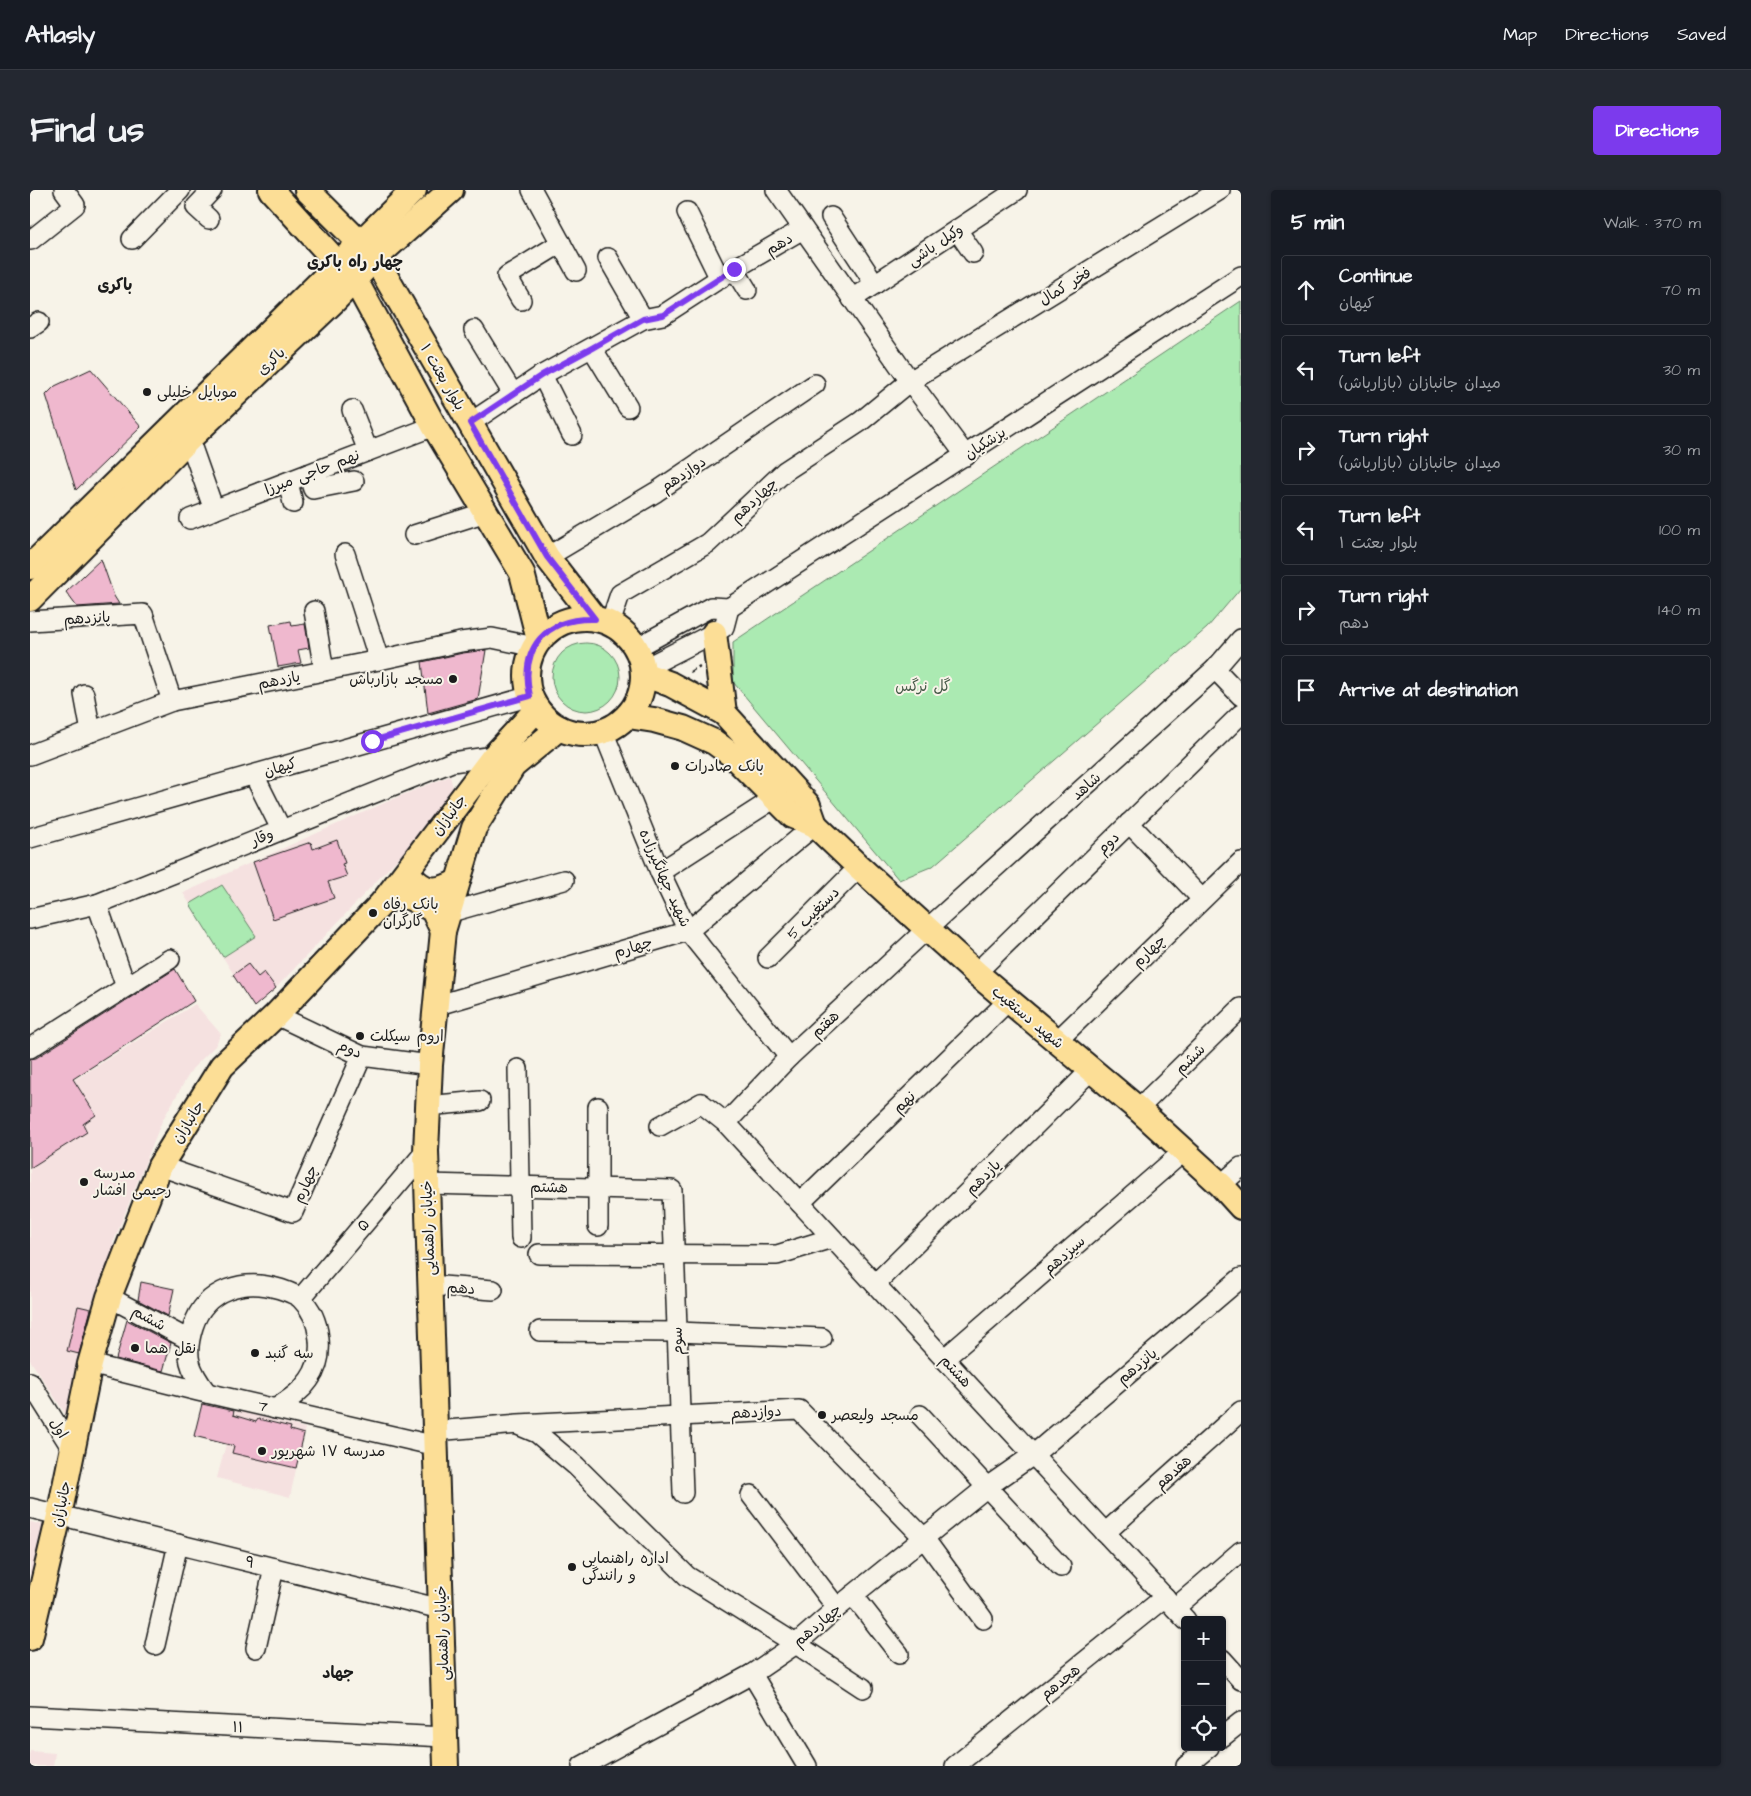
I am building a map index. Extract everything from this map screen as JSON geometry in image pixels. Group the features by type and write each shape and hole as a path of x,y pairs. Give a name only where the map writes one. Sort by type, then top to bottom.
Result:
{"main road":[{"name":"بلوار بعثت ۱","path":"271,190 347,272 434,426 522,573 537,643"},
{"name":"بلوار بعثت ۱","path":"308,190 367,251 470,423 547,557 602,621"},
{"name":"باکری","path":"30,599 189,439 367,251 414,190"},
{"name":"باکری","path":"367,251 451,190"},
{"name":"باکری","path":"30,567 347,272"},
{"path":"579,618 602,621 629,638 641,664 641,692 628,716 616,725 603,731 588,734 573,733 559,728 547,720 534,703 528,684 527,671 530,658 537,643 550,630 564,622 579,618"},
{"path":"714,633 724,713"},
{"path":"641,664 670,684 724,713 808,805 816,825"},
{"name":"جانبازان","path":"30,1638 35,1593 59,1516 90,1364 108,1296 160,1166 222,1066 276,1015 383,902 534,703"},
{"path":"628,716 654,720 683,728 714,742 732,756 793,816 816,825"},
{"name":"خیابان راهنمایی","path":"446,1766 426,1151 434,1006 445,922 474,828 513,766 559,728"},
{"name":"شهید دستغیب","path":"816,825 859,868 976,973 1138,1109 1221,1185 1241,1207"},
{"path":"409,868 410,876 418,885 427,889 444,889 457,882"},
{"path":"383,902 398,896 411,898 433,910 445,922"}],"street":[{"path":"31,240 75,205 64,190"},
{"path":"132,239 180,190"},
{"path":"208,219 196,207 212,190"},
{"path":"532,190 576,271"},
{"path":"776,190 910,381 966,456"},
{"name":"وکیل باشی","path":"852,299 958,230 993,197 1017,190"},
{"name":"فخر کمال","path":"910,381 1220,190"},
{"path":"687,212 727,274 747,290"},
{"path":"831,217 875,284"},
{"name":"دهم","path":"470,423 542,375 643,319 663,315 727,274 759,260 803,229"},
{"path":"958,230 973,253"},
{"path":"522,300 507,276 561,243"},
{"path":"608,258 643,319"},
{"name":"پزشکیان","path":"641,664 711,607 729,608 1241,276"},
{"path":"474,330 513,394"},
{"path":"592,348 628,407"},
{"path":"542,375 572,435"},
{"name":"چهاردهم","path":"602,621 620,594 708,543 785,471 860,422 910,381"},
{"name":"دوازدهم","path":"547,557 656,492 815,384"},
{"path":"352,410 368,451"},
{"name":"نهم حاجی میرزا","path":"190,519 434,426"},
{"path":"189,439 214,510"},
{"path":"308,474 313,489 354,481"},
{"path":"288,482 293,503"},
{"path":"414,535 486,512"},
{"path":"345,554 379,660"},
{"path":"641,664 724,627 729,608"},
{"path":"314,611 324,671"},
{"name":"پانزدهم","path":"30,621 144,614 172,701"},
{"name":"یازدهم","path":"30,755 172,701 461,642 492,638 537,643"},
{"name":"شاهد","path":"927,929 1215,669 1241,639"},
{"path":"1215,669 1241,696"},
{"path":"84,694 92,732"},
{"name":"کیهان","path":"30,838 254,775 534,703"},
{"name":"دوم","path":"976,973 1241,714"},
{"name":"شهید جهانگیرزاده","path":"603,731 660,872 688,931 789,1057"},
{"name":"وقار","path":"30,919 97,904 452,762 494,756"},
{"path":"254,775 281,829"},
{"path":"660,872 774,798"},
{"path":"1129,823 1202,900"},
{"path":"688,931 816,825"},
{"name":"چهارم","path":"1057,1041 1241,862"},
{"name":"دستغیب 5","path":"768,958 859,868"},
{"path":"445,922 564,880"},
{"path":"97,904 126,987"},
{"name":"هفتم","path":"726,1123 789,1057 927,929"},
{"name":"چهارم","path":"434,1006 688,931"},
{"path":"30,1048 170,959"},
{"name":"نهم","path":"800,1203 1008,1001"},
{"name":"ششم","path":"1138,1109 1241,1008"},
{"name":"دوم","path":"276,1015 362,1056 430,1065"},
{"name":"چهارم","path":"160,1166 293,1212 362,1056"},
{"path":"518,1069 521,1238"},
{"name":"یازدهم","path":"875,1284 1090,1070"},
{"path":"427,1106 480,1101"},
{"name":"هشتم","path":"660,1126 701,1102 726,1123 1175,1608"},
{"path":"598,1107 598,1226"},
{"name":"۵","path":"300,1298 426,1151"},
{"name":"سیزدهم","path":"944,1359 1184,1152"},
{"path":"1221,1185 1241,1167"},
{"name":"هشتم","path":"427,1184 672,1190"},
{"name":"سوم","path":"672,1190 683,1493"},
{"path":"539,1254 777,1255 832,1238"},
{"name":"پانزدهم","path":"1033,1455 1241,1278"},
{"path":"207,1393 193,1374 189,1357 189,1340 195,1320 207,1303 224,1291 244,1284 265,1284 300,1298 313,1316 319,1336 318,1358 311,1378 297,1394 275,1409"},
{"name":"دهم","path":"430,1285 492,1290"},
{"name":"ششم","path":"108,1296 189,1340"},
{"path":"540,1331 677,1332 822,1338"},
{"name":"7","path":"90,1364 275,1409 435,1439"},
{"name":"اول","path":"30,1382 72,1449"},
{"name":"دوازدهم","path":"435,1439 518,1424 799,1410 924,1538 983,1619"},
{"name":"هفدهم","path":"1105,1533 1241,1411"},
{"path":"920,1414 1061,1567"},
{"path":"518,1424 537,1433 576,1466 687,1576 863,1688"},
{"name":"چهاردهم","path":"582,1766 752,1674 796,1644 837,1608 987,1487 1033,1455"},
{"path":"751,1495 837,1608"},
{"name":"۹","path":"30,1508 441,1609"},
{"path":"155,1645 178,1544"},
{"name":"هجدهم","path":"955,1766 1175,1608 1241,1551"},
{"path":"256,1648 274,1568"},
{"path":"853,1595 899,1654"},
{"path":"1224,1661 1241,1680"},
{"path":"752,1674 807,1766"},
{"name":"۱۱","path":"30,1716 445,1737"},
{"path":"1226,1734 1241,1722"},
{"path":"1186,1766 1204,1751"}],"shaded area":[{"path":"450,776 455,796 276,988 254,1007 183,893 400,796"},
{"name":"مدرسه رحیمی افشار","path":"195,1004 221,1034 215,1046 192,1069 162,1121 113,1243 117,1251 68,1418 30,1360 30,1108"},
{"name":"مدرسه ۱۷ شهریور","path":"235,1410 305,1428 290,1497 217,1478"},
{"path":"30,1522 43,1525 30,1584"},
{"path":"30,1751 55,1753 53,1766 30,1766"}],"green space":[{"name":"گل نرگس","path":"1241,301 1241,588 1207,628 933,866 899,880 733,682 733,642"},
{"path":"593,643 605,649 614,658 620,670 618,690 610,701 593,711 579,711 562,701 554,690 552,670 562,653 573,645"},
{"path":"222,885 256,936 223,957 190,904"}],"building":[{"path":"91,369 141,427 76,490 46,395 55,386"},
{"path":"101,559 114,596 119,604 77,607 66,592"},
{"path":"291,621 292,626 305,624 309,648 298,650 301,663 278,667 270,625"},
{"name":"مسجد بازارباش","path":"486,650 478,699 428,713 422,662"},
{"path":"337,840 345,863 342,864 347,876 328,882 334,898 273,919 253,862 311,842 313,849"},
{"path":"248,964 258,977 264,972 276,988 254,1007 233,975"},
{"path":"175,969 194,1001 73,1079 96,1115 83,1124 87,1132 30,1168 30,1059 36,1058"},
{"path":"141,1282 174,1289 168,1316 138,1300"},
{"path":"78,1306 91,1309 79,1354 67,1351"},
{"path":"127,1320 171,1343 163,1371 116,1359"},
{"path":"202,1404 234,1411 233,1415 256,1422 258,1419 291,1427 290,1430 304,1434 296,1468 232,1453 234,1446 194,1436"}],"place":[{"name":"موبایل خلیلی","path":"147,392"},
{"name":"مسجد بازارباش","path":"453,679"},
{"name":"بانک صادرات","path":"675,766"},
{"name":"بانک رفاه گارگران","path":"373,913"},
{"name":"اروم سیکلت","path":"360,1036"},
{"name":"مدرسه رحیمی افشار","path":"84,1182"},
{"name":"نقل هما","path":"135,1348"},
{"name":"سه گنبد","path":"255,1353"},
{"name":"مسجد ولیعصر","path":"822,1415"},
{"name":"مدرسه ۱۷ شهریور","path":"262,1451"},
{"name":"اداره راهنمایی و رانندگی","path":"572,1567"}],"district":[{"name":"چهار راه باکری","path":"355,261"},
{"name":"باکری","path":"115,284"},
{"name":"جهاد","path":"338,1672"}],"route":[{"path":"372,741 530,696 527,671 530,658 539,640 550,630 564,622 579,618 595,619 547,557 470,423 542,375 643,319 663,315 734,269"}]}
